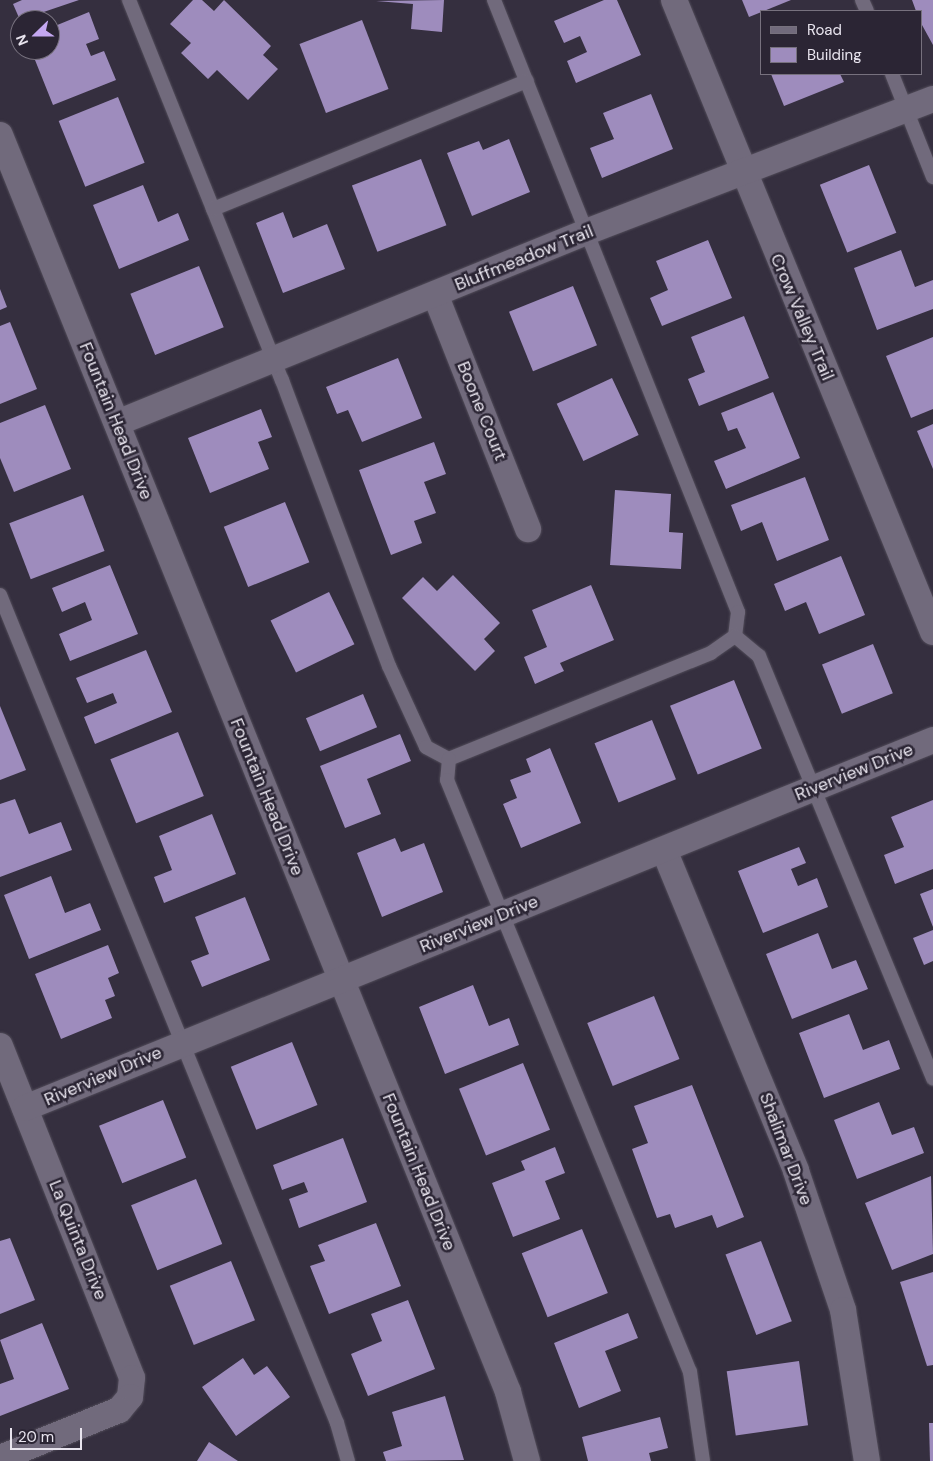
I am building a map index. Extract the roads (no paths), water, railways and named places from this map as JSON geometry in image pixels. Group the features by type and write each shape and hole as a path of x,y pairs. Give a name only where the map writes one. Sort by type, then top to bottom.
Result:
{"street":[{"name":"Crow Valley Trail","path":"674,0 742,172 933,632"},
{"name":"Bluffmeadow Trail","path":"117,423 589,231 933,99"},
{"name":"Fountain Head Drive","path":"0,135 508,1392 527,1461"},
{"name":"Boone Court","path":"435,294 528,529"},
{"name":"Riverview Drive","path":"25,1108 933,740"},
{"name":"Shalimar Drive","path":"664,850 796,1171 834,1282 855,1368 868,1461"},
{"name":"La Quinta Drive","path":"0,1046 132,1378 127,1402 96,1419 0,1458"}],"lane":[{"path":"130,0 274,360 389,666 426,747 449,759 711,653 735,636 738,612 725,574 589,231 494,0"},
{"path":"892,75 933,177"},
{"path":"214,209 526,81"},
{"path":"0,595 182,1043 348,1461"},
{"path":"735,636 760,656 933,1079"},
{"path":"449,759 447,780 504,914 690,1372 703,1461"}]}
